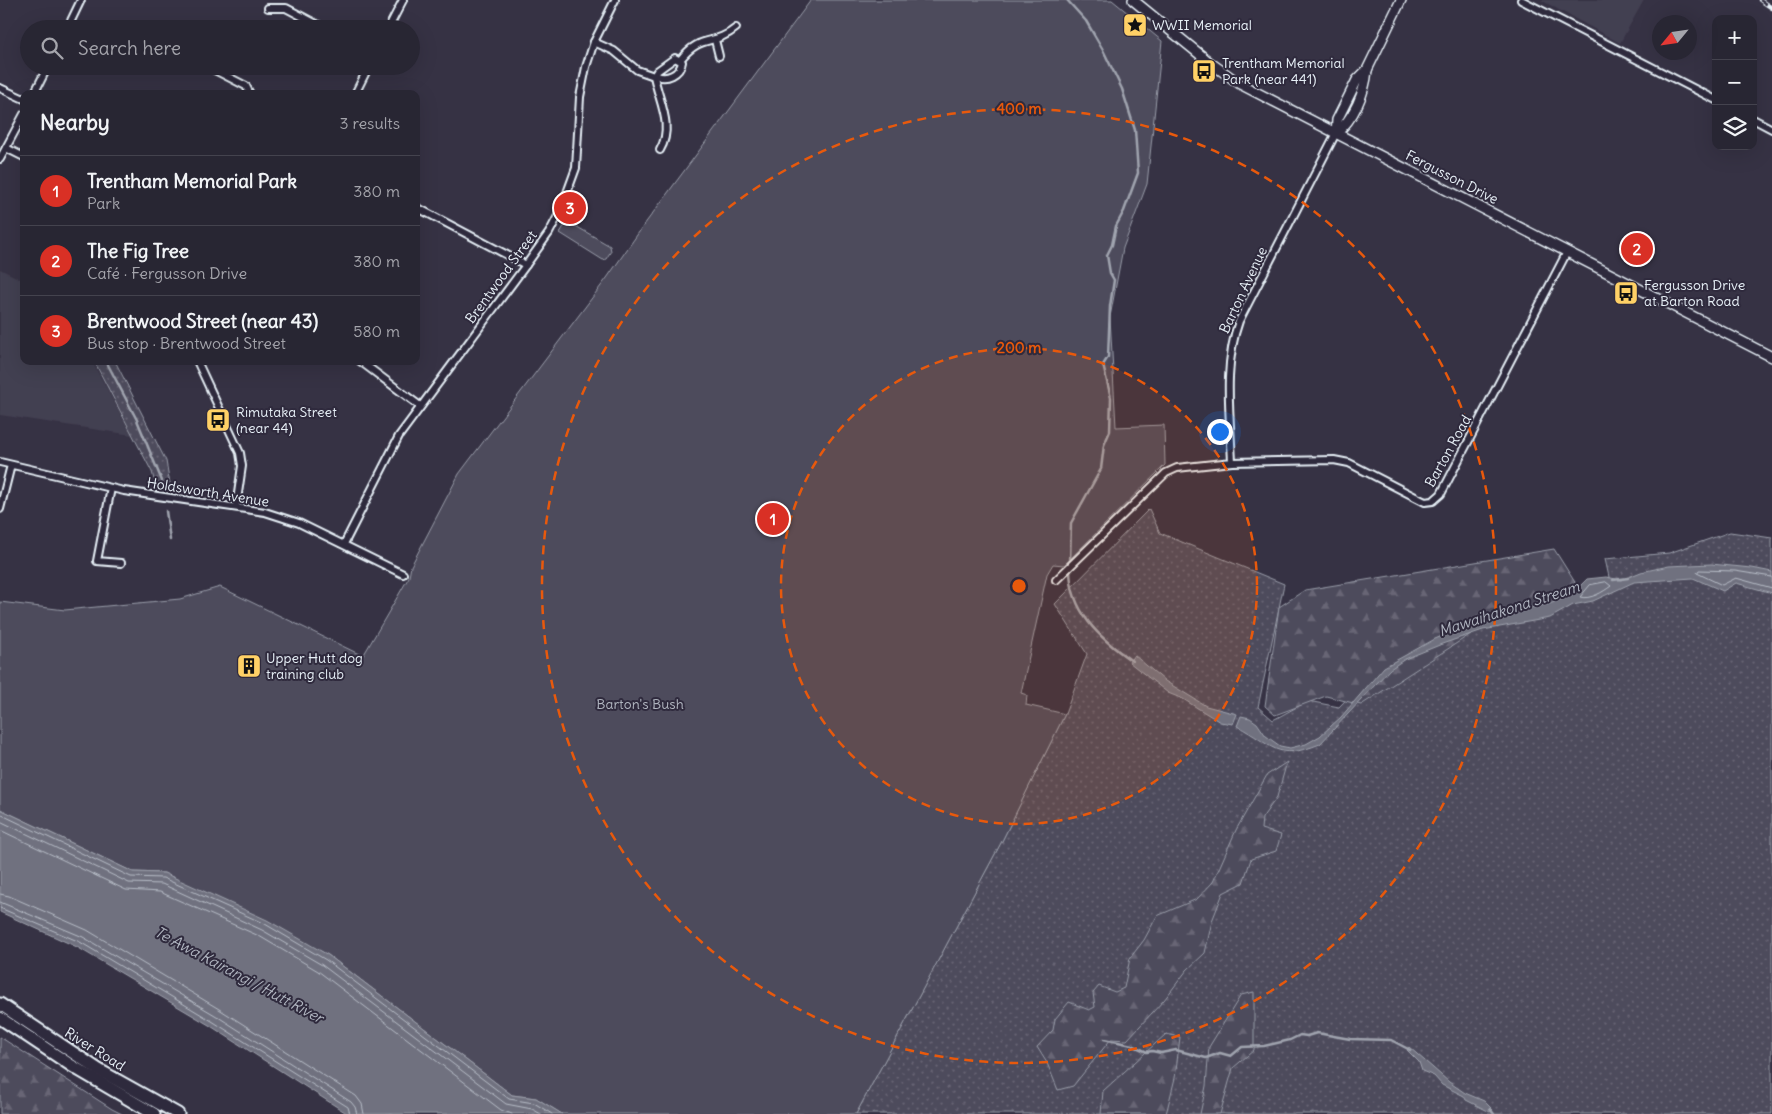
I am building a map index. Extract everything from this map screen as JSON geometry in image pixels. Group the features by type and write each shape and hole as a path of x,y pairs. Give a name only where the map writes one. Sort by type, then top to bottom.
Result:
{"highway":[{"name":"River Road","path":"0,1005 99,1070 178,1114"},
{"name":"River Road","path":"0,1018 46,1049 154,1114"},
{"path":"0,1024 46,1049"}],"main road":[{"name":"Fergusson Drive","path":"1133,0 1228,77 1772,358"},
{"path":"1336,133 1337,120 1357,80 1367,70 1401,0"}],"street":[{"path":"71,20 81,0"},
{"path":"392,20 402,0"},
{"name":"Brentwood Street","path":"344,544 399,436 549,233 560,212 573,178 578,157 580,97 594,42 615,0"},
{"path":"1521,0 1712,98"},
{"path":"268,8 286,8 309,20"},
{"path":"680,60 696,44 727,36 736,28"},
{"path":"715,40 719,56"},
{"path":"594,42 614,51 637,70 661,78 674,74 682,67 680,60"},
{"path":"660,150 665,141 667,126 655,76 657,71 675,58 680,60"},
{"path":"36,90 44,75"},
{"path":"225,75 246,86 248,90"},
{"path":"357,90 364,75"},
{"path":"0,88 20,97"},
{"path":"1757,121 1772,129"},
{"path":"0,158 20,122"},
{"name":"Barton Avenue","path":"1232,462 1229,360 1232,341 1239,320 1336,133"},
{"path":"6,148 20,155"},
{"path":"420,209 526,265"},
{"name":"Barton Road","path":"1232,462 1334,460 1362,468 1425,502 1434,501 1441,494 1567,252"},
{"path":"199,365 240,453 242,466 236,507"},
{"path":"365,365 420,406"},
{"name":"Holdsworth Avenue","path":"0,462 111,488 265,512 299,523 403,574"},
{"path":"1056,580 1166,473 1178,468 1232,462"},
{"path":"0,509 11,465"},
{"path":"111,488 97,561 121,563"}],"shaded area":[{"path":"1541,0 1644,0 1620,43"},
{"path":"0,269 20,279 20,365 94,365 132,435 0,415"}],"green space":[{"name":"Barton's Bush","path":"811,0 1112,0 1162,41 1147,184 1123,248 1110,317 1116,427 1164,425 1165,465 1064,565 1053,564 1047,574 1021,693 1027,695 1026,705 1065,714 1002,841 856,1114 562,1114 536,1098 512,1095 328,955 164,873 133,872 0,809 0,602 65,610 180,599 220,587 363,656 409,577 411,566 459,474 607,278 644,225"},
{"path":"567,221 610,246 611,251 606,259 603,260 560,233"},
{"path":"96,365 117,365 166,461 170,484 155,483 152,472"},
{"path":"1149,509 1160,533 1284,584 1258,707 1273,720 1308,701 1339,707 1387,657 1581,590 1609,577 1605,559 1669,553 1730,532 1772,538 1772,1114 856,1114 1002,841 1065,714 1087,654 1055,604"},
{"path":"1554,549 1583,595 1535,606 1474,632 1361,705 1326,696 1275,715 1265,706 1279,607 1305,590"},
{"path":"1287,762 1277,797 1262,818 1261,829 1281,835 1276,851 1251,859 1243,883 1223,893 1212,921 1205,953 1187,970 1164,1000 1127,1040 1111,1039 1073,1086 1058,1090 1047,1063 1037,1047 1053,1030 1055,1019 1069,1002 1089,1010 1095,1007 1093,993 1099,986 1115,992 1124,988 1130,958 1144,940 1157,916 1197,899 1213,882 1236,830 1267,775"},
{"path":"1254,992 1254,1050 1233,1068 1220,1114 1200,1114 1206,1086 1209,1047 1241,995"},
{"path":"1166,1034 1180,1037 1175,1078 1166,1114 1101,1114 1103,1091"},
{"path":"0,1037 112,1109 122,1114 0,1114"}],"water":[{"path":"1711,564 1772,572 1772,593 1736,583 1723,591 1693,578 1634,582 1593,601 1573,605 1550,618 1483,630 1405,659 1390,669 1320,744 1305,749 1284,751 1268,745 1237,726 1241,716 1250,718 1257,723 1266,736 1280,746 1290,748 1306,744 1320,736 1341,717 1384,667 1435,639 1485,618 1552,603 1572,594 1587,579 1606,577 1621,580 1641,572 1669,566"},
{"path":"1134,655 1165,681 1206,706 1237,714 1233,724 1220,722 1183,699 1168,693 1129,662"},
{"name":"Te Awa Kairangi / Hutt River","path":"0,809 133,872 164,873 267,920 328,955 512,1095 536,1098 562,1114 348,1114 209,1025 77,947 0,912"},
{"path":"1409,1047 1449,1082 1465,1093 1484,1101 1493,1110 1490,1112 1466,1100 1464,1096 1442,1085 1434,1076 1422,1071 1419,1062 1407,1050"}],"waterway":[{"name":"Mawaihakona Stream","path":"1067,0 1086,21 1122,89 1135,130 1138,173 1124,211 1116,226 1112,245 1107,255 1110,273 1114,280 1110,306 1108,357 1103,365 1111,398 1110,431 1104,445 1101,469 1071,523 1070,563"},
{"path":"108,365 137,420 162,481"},
{"path":"166,511 170,540"},
{"name":"Mawaihakona Stream","path":"1070,569 1071,584 1081,611 1108,643 1132,661"},
{"name":"Mawaihakona Stream","path":"1613,580 1628,578"},
{"path":"1104,1039 1132,1045 1147,1052 1161,1053 1176,1050 1206,1058 1220,1053 1231,1056 1242,1047 1264,1046 1290,1040 1300,1035 1307,1036 1317,1033 1350,1039 1391,1040 1410,1050"},
{"path":"1490,1109 1494,1114"}],"railway":[{"path":"1760,0 1772,8"}],"place":[{"name":"WWII Memorial","path":"1135,25"},
{"name":"Trentham Memorial Park (near 441)","path":"1204,71"},
{"name":"Brentwood Street (near 43)","path":"570,208"},
{"name":"The Fig Tree","path":"1637,249"},
{"name":"Fergusson Drive at Barton Road","path":"1626,293"},
{"name":"Rimutaka Street (near 44)","path":"218,420"},
{"name":"Trentham Memorial Park","path":"773,519"},
{"name":"Upper Hutt dog training club","path":"249,666"}]}
